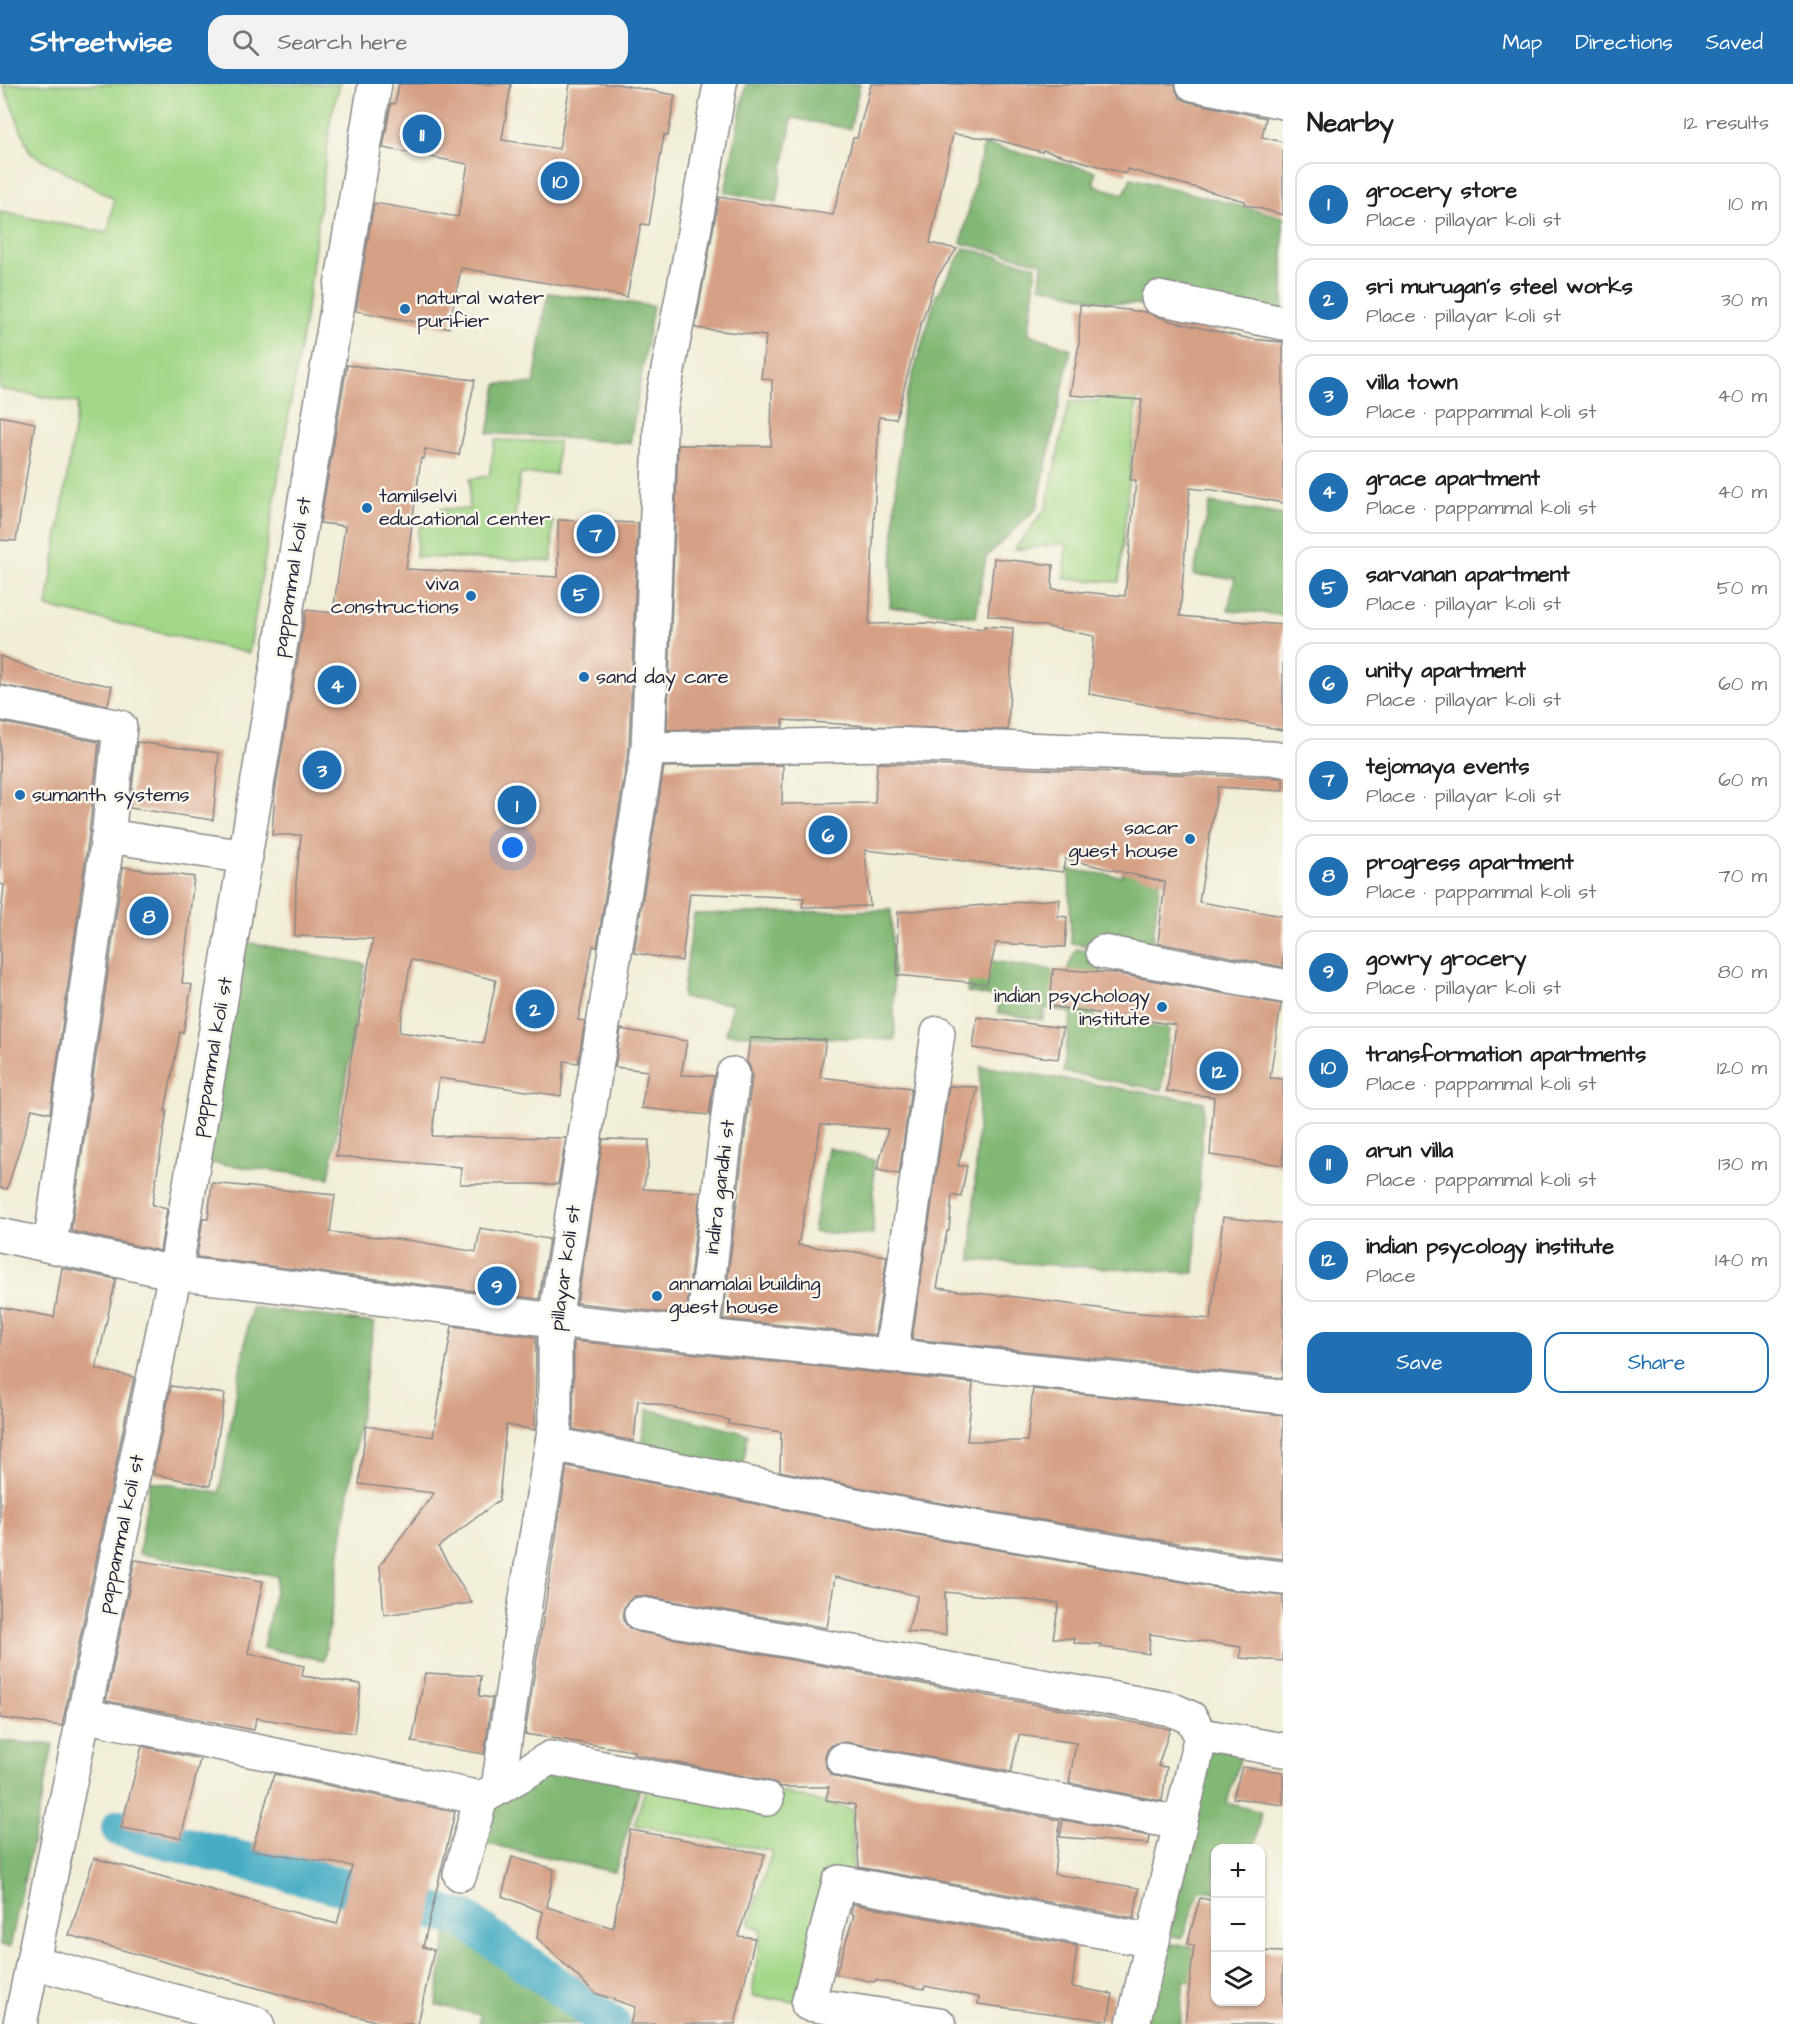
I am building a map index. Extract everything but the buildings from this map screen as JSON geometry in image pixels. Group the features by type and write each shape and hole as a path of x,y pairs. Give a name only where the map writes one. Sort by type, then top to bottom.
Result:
{"street":[{"name":"pappammal koli st","path":"20,2024 175,1273 375,84"},
{"name":"pillayar koli st","path":"460,1874 489,1793 555,1425 555,1320 648,749 661,407 720,84"},
{"path":"1193,84 1283,102"},
{"path":"1158,298 1283,323"},
{"path":"0,703 120,727 108,836 50,1246"},
{"path":"648,749 887,744 1283,760"},
{"path":"108,836 246,857"},
{"path":"1103,952 1283,986"},
{"path":"891,1355 938,1033"},
{"name":"indira gandhi st","path":"702,1335 733,1074"},
{"path":"0,1235 175,1273 555,1320 1283,1397"},
{"path":"552,1444 909,1516 1232,1572 1283,1578"},
{"path":"641,1614 1172,1709 1191,1718 1201,1735 1133,2024"},
{"path":"83,1715 489,1793 550,1758 767,1799"},
{"path":"1201,1735 1283,1750"},
{"path":"843,1760 1180,1823"},
{"path":"939,2024 808,2004 839,1882 1153,1941"},
{"path":"33,1962 257,2024"}],"green space":[{"path":"3,84 340,84 331,117 309,294 249,653 47,607 78,403 0,389 0,212 108,233 114,199 30,153"},
{"path":"746,84 860,84 850,129 792,118 777,202 725,192"},
{"path":"984,144 1095,171 1094,186 1124,194 1131,178 1283,217 1283,316 1107,302 1040,286 1042,263 961,243"},
{"path":"964,248 1036,266 1029,334 1071,349 1037,508 986,557 976,617 890,607 897,471 903,408 936,296"},
{"path":"548,293 653,306 630,443 488,433 497,384 534,384"},
{"path":"1107,358 1141,359 1119,582 1064,579 1066,543 1014,550 1046,508 1069,402 1098,401"},
{"path":"495,440 558,442 556,474 520,474 515,518 553,521 552,561 416,557 418,530 439,509 469,509 470,479 489,476"},
{"path":"1210,503 1283,515 1283,615 1228,610 1235,578 1193,575"},
{"path":"1140,760 1175,763 1151,953 1071,943 1069,870 1122,876"},
{"path":"891,910 895,1040 726,1034 732,1004 682,998 694,914"},
{"path":"240,941 365,964 329,1178 205,1162"},
{"path":"1076,949 1094,952 1103,962 1094,1018 1169,1029 1162,1090 1063,1072 1071,1013 1045,1008 1043,1020 998,1013 999,998 967,992 972,958 1066,972"},
{"path":"981,1066 1204,1102 1194,1273 971,1260"},
{"path":"828,1148 874,1160 873,1235 813,1232"},
{"path":"251,1307 374,1323 324,1660 263,1648 278,1576 139,1554 150,1481 219,1493"},
{"path":"648,1409 748,1434 742,1471 640,1448"},
{"path":"0,1741 53,1745 10,1947 0,1945"},
{"path":"1207,1745 1242,1752 1227,1803 1261,1812 1255,1844 1211,1844 1211,1891 1200,1890 1182,1938 1161,1934"},
{"path":"551,1767 641,1785 615,1872 479,1842 487,1803"},
{"path":"647,1784 775,1807 783,1792 853,1810 852,1870 799,2002 752,1996 761,1929 749,1924 772,1851 634,1825"},
{"path":"448,1925 589,2024 479,2024 481,2015 436,2005"},
{"path":"1161,1942 1211,1950 1211,1984 1184,1981 1180,2024 1140,2024"}],"waterway":[{"path":"120,1828 464,1919 611,2024"}],"place":[{"name":"arun villa","path":"422,134"},
{"name":"transformation apartments","path":"560,181"},
{"name":"natural water purifier","path":"405,309"},
{"name":"tamilselvi educational center","path":"367,508"},
{"name":"tejomaya events","path":"596,534"},
{"name":"sarvanan apartment","path":"580,594"},
{"name":"viva constructions","path":"471,596"},
{"name":"sand day care","path":"584,677"},
{"name":"grace apartment","path":"337,685"},
{"name":"villa town","path":"322,770"},
{"name":"sumanth systems","path":"20,795"},
{"name":"grocery store","path":"517,805"},
{"name":"unity apartment","path":"828,835"},
{"name":"sacar guest house","path":"1190,839"},
{"name":"progress apartment","path":"149,916"},
{"name":"indian psychology institute","path":"1162,1007"},
{"name":"sri murugan's steel works","path":"535,1009"},
{"name":"indian psycology institute","path":"1219,1071"},
{"name":"gowry grocery","path":"497,1286"},
{"name":"annamalai building guest house","path":"657,1296"}]}
